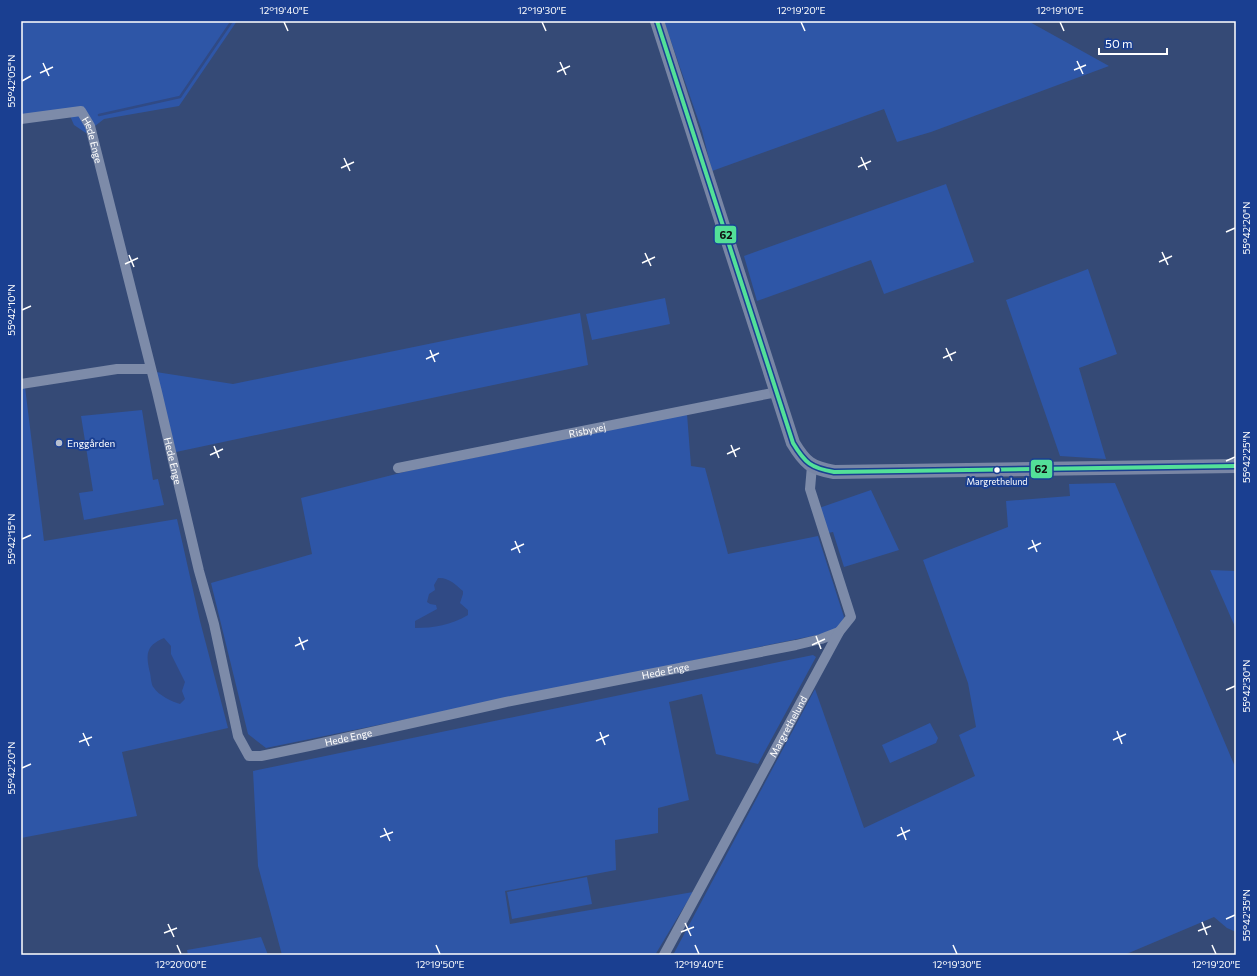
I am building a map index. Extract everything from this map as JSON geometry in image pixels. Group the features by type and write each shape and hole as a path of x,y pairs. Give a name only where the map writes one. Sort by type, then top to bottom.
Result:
{"street":[{"path":"657,21 756,324 793,443 802,457 812,466 834,472 1236,466"},
{"name":"Hede Enge","path":"21,119 81,111 90,126 214,624 238,736 248,756 261,756 506,702 796,645 821,639 839,632"},
{"path":"21,384 117,369 150,369"},
{"name":"Risbyvej","path":"398,468 777,392"},
{"name":"Margrethelund","path":"664,955 839,632 851,617 810,489 812,466"}],"shaded area":[{"path":"21,21 237,21 179,106 104,119 86,133 74,125 67,109 21,116"},
{"path":"664,21 1028,21 1109,66 931,132 897,142 884,109 712,171 702,131"},
{"path":"946,184 974,262 884,294 871,260 757,301 744,256"},
{"path":"1088,269 1117,354 1079,368 1106,459 1060,456 1006,300"},
{"path":"665,298 670,324 592,340 586,314"},
{"path":"580,313 588,365 176,452 156,372 233,384"},
{"path":"25,387 44,541 177,519 200,621 228,728 122,752 137,816 21,838 21,388"},
{"path":"142,410 153,480 158,479 164,505 84,520 79,493 93,491 81,416"},
{"path":"687,414 691,466 705,468 728,554 818,536 844,617 840,626 827,633 266,748 248,734 211,583 312,554 301,498 408,471"},
{"path":"1115,483 1236,769 1236,932 1227,928 1214,917 1124,955 673,955 815,689 864,828 975,776 959,735 976,727 968,683 923,560 1008,527 1006,501 1070,496 1069,484"},
{"path":"871,490 899,550 844,567 833,532 828,533 819,508"},
{"path":"1210,570 1236,571 1236,629"},
{"path":"438,578 448,580 463,591 460,603 468,610 468,615 442,625 415,628 415,621 437,609 436,605 427,602 429,594 435,590 434,585"},
{"path":"164,638 171,646 171,654 185,682 182,691 185,699 180,704 162,696 156,691 152,683 148,652 153,644"},
{"path":"813,655 816,657 758,764 716,754 702,694 669,702 689,800 658,808 658,833 615,840 616,870 505,891 510,924 693,892 655,955 282,955 258,866 253,771"},
{"path":"930,723 938,738 936,743 890,763 882,745"},
{"path":"587,877 592,904 512,919 507,892"},
{"path":"261,937 268,955 188,955 187,950"}],"waterway":[{"path":"99,115 180,97 232,21"}],"transit line":[{"name":"62","path":"657,21 793,443 809,464 820,469 834,472 1236,466"}],"place":[{"name":"Enggården","path":"59,443"},
{"name":"Margrethelund","path":"997,470"}]}
